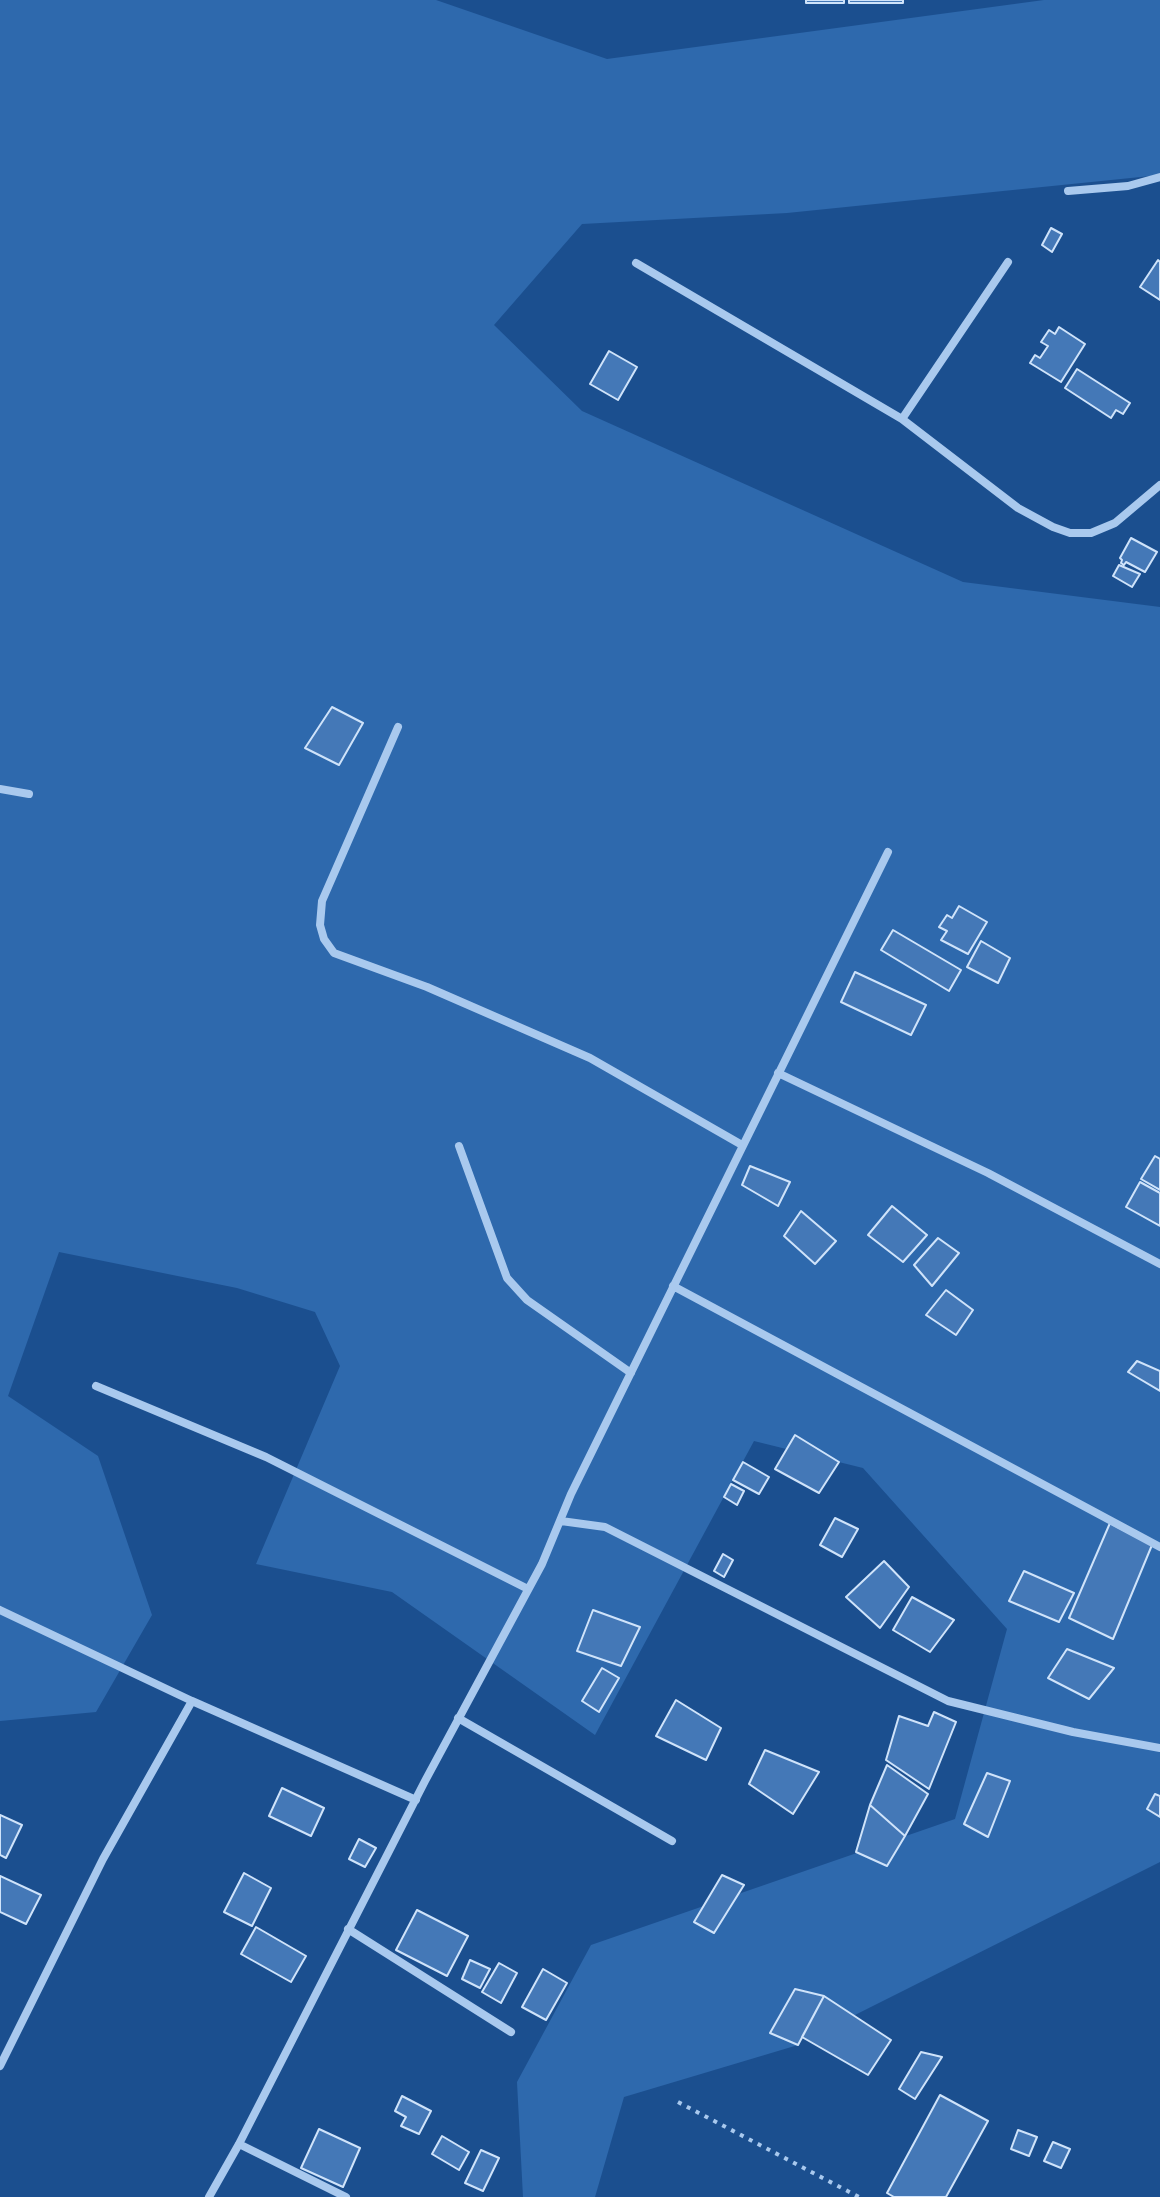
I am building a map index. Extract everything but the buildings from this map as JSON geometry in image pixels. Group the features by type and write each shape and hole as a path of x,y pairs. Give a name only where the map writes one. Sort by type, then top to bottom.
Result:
{"street":[{"path":"1068,191 1128,186 1160,177"},
{"path":"902,419 1008,262"},
{"path":"636,263 902,419 1018,508 1053,527 1070,533 1091,533 1115,523 1160,485"},
{"path":"398,727 322,901 320,925 324,939 334,953 427,987 590,1058 742,1145"},
{"path":"0,789 29,794"},
{"path":"209,2197 528,1589 571,1494 888,852"},
{"path":"778,1073 988,1173 1160,1264"},
{"path":"459,1146 507,1278 527,1300 631,1373"},
{"path":"673,1286 1160,1547"},
{"path":"96,1386 266,1457 528,1589"},
{"path":"561,1521 605,1527 948,1701 1073,1732 1160,1748"},
{"path":"0,1610 192,1701 416,1800"},
{"path":"0,2066 103,1859 192,1701"},
{"path":"458,1718 672,1841"},
{"path":"348,1929 511,2032"},
{"path":"239,2144 346,2197"}],"path":[{"path":"678,2102 859,2197"}],"shaded area":[{"path":"0,0 436,0 607,59 1044,0 1160,0 1160,175 787,213 582,224 494,325 582,411 963,582 1160,607 1160,1862 829,2028 802,2037 798,2045 624,2097 595,2197 523,2197 517,2082 591,1945 955,1819 1007,1629 863,1468 754,1441 595,1735 392,1592 256,1564 340,1366 315,1312 237,1288 59,1252 8,1396 98,1456 152,1615 96,1712 0,1721"}]}
